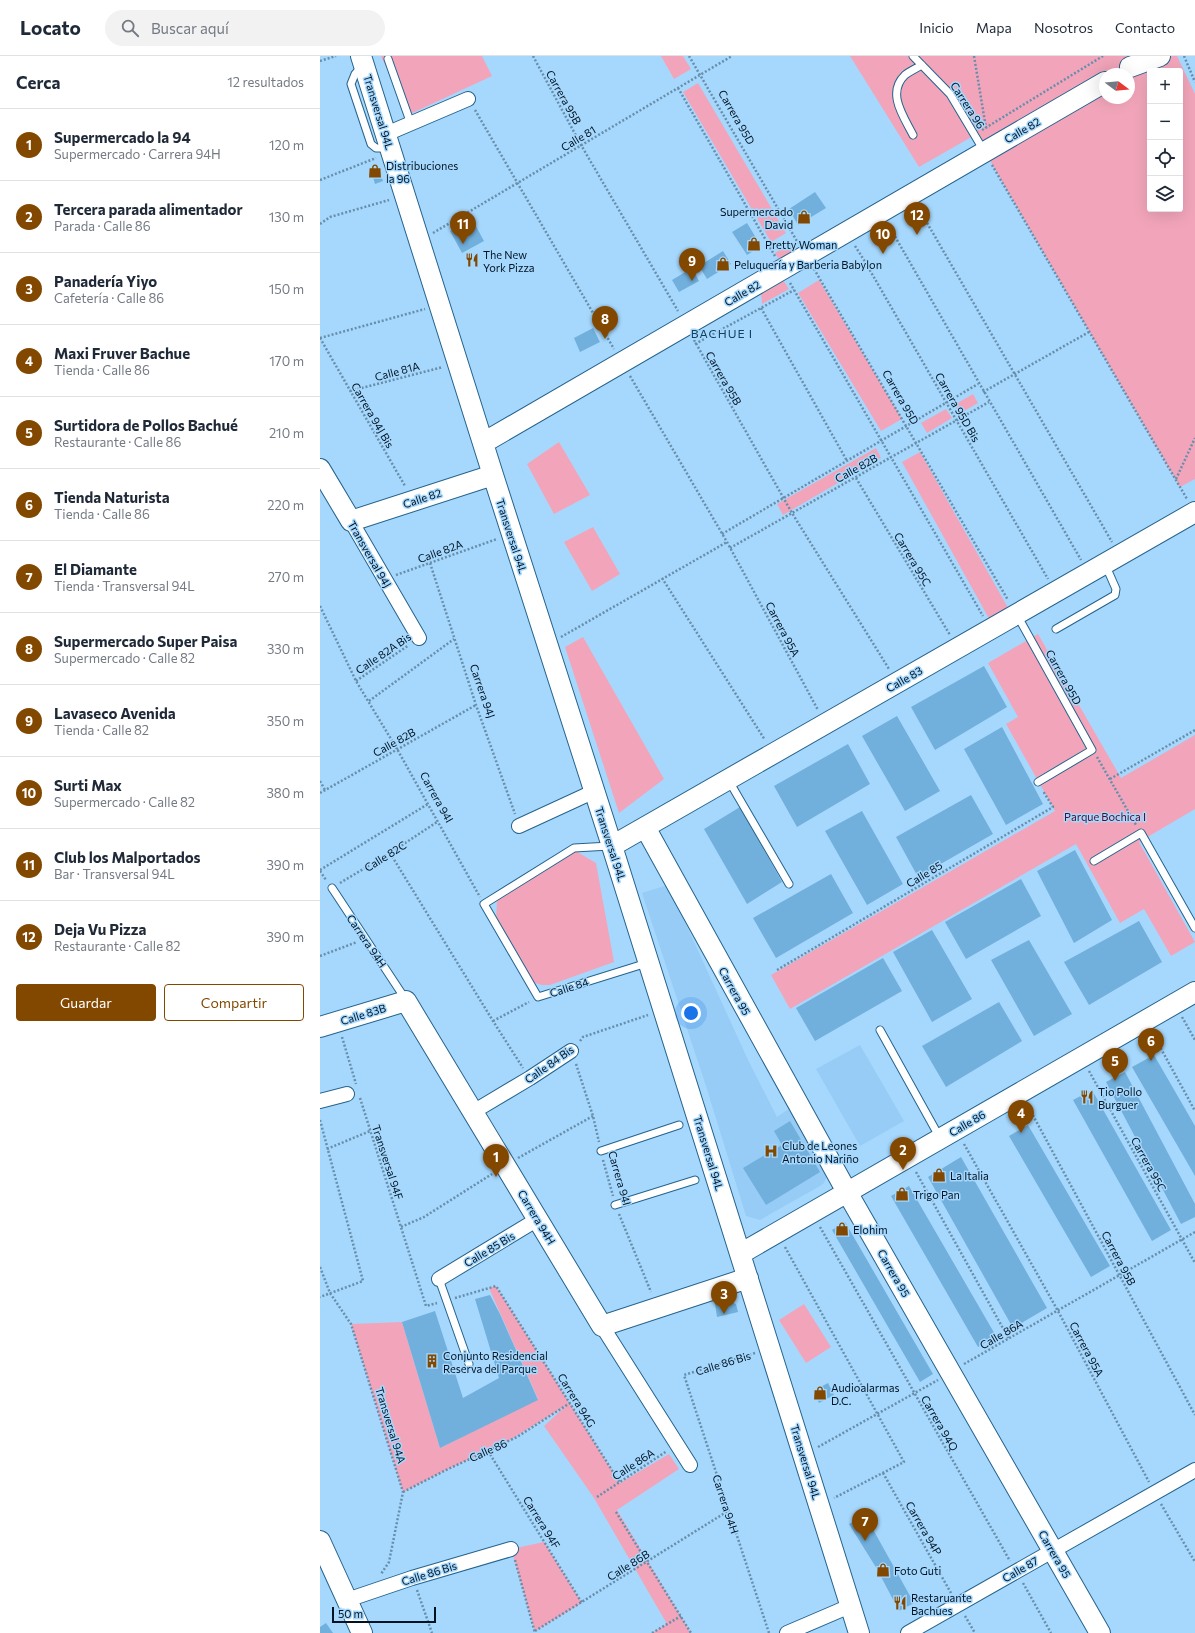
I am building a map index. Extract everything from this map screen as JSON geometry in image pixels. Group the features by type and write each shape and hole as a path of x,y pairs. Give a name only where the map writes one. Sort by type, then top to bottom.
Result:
{"street":[{"path":"1131,66 1160,56"},
{"name":"Transversal 94L","path":"363,60 483,444 649,962 859,1633"},
{"name":"Calle 82","path":"483,444 1099,85"},
{"path":"389,145 411,124 468,99"},
{"name":"Transversal 94J","path":"320,469 419,638"},
{"name":"Calle 82","path":"351,521 493,475"},
{"name":"Calle 83","path":"612,846 1195,512"},
{"path":"519,826 595,791"},
{"name":"Carrera 95","path":"645,827 847,1192 1100,1633"},
{"name":"Calle 86","path":"740,1254 1195,992"},
{"name":"Calle 83B","path":"329,1024 406,1001"},
{"name":"Carrera 94H","path":"406,1001 602,1326 690,1465"},
{"name":"Calle 84 Bis","path":"473,1112 530,1078 571,1051"},
{"path":"320,1101 354,1092"},
{"name":"Calle 85 Bis","path":"439,1279 538,1219"},
{"path":"602,1326 748,1278"},
{"name":"Calle 87","path":"908,1633 1195,1470"},
{"path":"320,1541 362,1633"},
{"name":"Calle 86 Bis","path":"347,1600 412,1578 511,1549"},
{"path":"787,1633 850,1606"}],"lane":[{"name":"Carrera 96","path":"912,56 950,94 984,152"},
{"path":"388,59 411,124"},
{"path":"913,135 896,99 897,89 905,75 922,65"},
{"path":"1056,629 1115,595 1116,589 1104,564"},
{"name":"Carrera 95D","path":"1016,614 1092,750"},
{"path":"1038,782 1092,750"},
{"path":"728,779 789,884"},
{"path":"1094,862 1141,833 1195,928"},
{"path":"538,997 484,904 574,848 612,846"},
{"name":"Carrera 94H","path":"332,888 406,1001"},
{"name":"Calle 84","path":"538,997 649,962"},
{"path":"880,1030 940,1138"},
{"path":"601,1151 678,1125"},
{"path":"615,1205 695,1180"},
{"path":"439,1279 448,1300 469,1364"}],"path":[{"path":"320,61 336,56"},
{"name":"Carrera 95B","path":"533,56 581,145 686,325 792,513 898,682"},
{"name":"Carrera 95D","path":"689,56 1016,614"},
{"name":"Calle 81","path":"432,233 732,56"},
{"path":"974,56 986,128"},
{"path":"974,135 1103,56"},
{"path":"1184,56 1195,82"},
{"path":"678,88 991,629"},
{"name":"Carrera 95A","path":"468,99 727,542 826,723"},
{"path":"320,180 389,145"},
{"path":"984,152 1195,512"},
{"path":"320,224 330,217 395,199 405,194"},
{"path":"910,195 1014,374 1104,564"},
{"path":"880,212 989,402 1104,564"},
{"name":"Carrera 95D Bis","path":"845,233 864,260 1055,592"},
{"path":"696,344 794,290"},
{"path":"320,338 429,308"},
{"path":"761,308 847,461"},
{"path":"983,392 1090,332"},
{"name":"Carrera 94J Bis","path":"320,338 413,500"},
{"name":"Calle 81A","path":"350,391 447,366"},
{"name":"Calle 82B","path":"722,534 978,384"},
{"name":"Calle 82B","path":"730,548 989,402"},
{"path":"1176,479 1195,438"},
{"name":"Carrera 95C","path":"856,478 957,648"},
{"name":"Calle 82A","path":"385,579 500,538"},
{"path":"560,638 727,542"},
{"name":"Carrera 94J","path":"430,563 476,705 519,826"},
{"path":"662,578 773,754"},
{"name":"Carrera 94I","path":"320,608 356,681 397,749 484,904"},
{"name":"Calle 82A Bis","path":"356,681 419,638"},
{"path":"369,701 454,639"},
{"name":"Calle 82B","path":"320,793 476,705"},
{"path":"1110,779 1195,730"},
{"path":"1092,750 1141,833"},
{"path":"320,781 325,790"},
{"name":"Calle 85","path":"777,970 1053,807 1038,782"},
{"path":"320,870 428,804"},
{"name":"Calle 82C","path":"332,888 390,853 437,822"},
{"path":"390,853 493,1021 530,1078"},
{"path":"320,956 365,940"},
{"name":"Calle 84","path":"493,1021 538,997"},
{"name":"Calle 84 Bis","path":"571,1051 583,1037 650,1014"},
{"path":"1180,1014 1195,1040"},
{"name":"Transversal 94F","path":"329,1024 370,1131 426,1306"},
{"path":"1152,1034 1195,1111"},
{"name":"Carrera 94I","path":"571,1051 593,1116 615,1205 658,1307"},
{"name":"Carrera 95C","path":"1089,1071 1195,1264"},
{"name":"Carrera 95B","path":"1029,1108 1195,1415"},
{"path":"320,1120 363,1281 320,1297"},
{"path":"327,1149 370,1131"},
{"name":"Carrera 95A","path":"964,1144 1058,1311 1155,1493 1195,1562"},
{"path":"915,1170 1009,1338"},
{"name":"Carrera 94Q","path":"816,1220 1051,1633"},
{"name":"Calle 86A","path":"814,1449 878,1414 1195,1232"},
{"path":"785,1247 904,1462 830,1500"},
{"name":"Transversal 94A","path":"320,1267 330,1293 351,1324 403,1492 389,1562 370,1592"},
{"name":"Carrera 94G","path":"426,1306 496,1286 620,1483"},
{"name":"Calle 86 Bis","path":"684,1375 762,1351"},
{"name":"Carrera 94H","path":"684,1375 769,1633"},
{"name":"Calle 86","path":"403,1492 446,1470 517,1438 570,1403"},
{"name":"Calle 86A","path":"597,1497 678,1444"},
{"name":"Carrera 94F","path":"488,1451 582,1603"},
{"name":"Carrera 94P","path":"883,1473 974,1633"},
{"name":"Calle 86B","path":"535,1632 728,1511"},
{"path":"616,1512 691,1633"},
{"path":"511,1549 535,1632"},
{"path":"412,1578 432,1633"},
{"path":"652,1633 680,1616"}],"shaded area":[{"path":"668,885 749,1062 777,1117 790,1108 827,1176 824,1183 820,1186 760,1220 746,1216 706,1086 642,893"},
{"path":"860,1045 904,1121 860,1146 816,1069"}],"green space":[{"path":"381,56 482,56 492,76 408,115"},
{"path":"661,56 683,56 691,69 674,79"},
{"path":"850,56 1177,56 1183,68 1147,68 1147,212 1183,212 1183,69 1195,94 1195,479 1180,487 975,135 919,167"},
{"path":"698,83 786,233 771,242 683,92"},
{"path":"792,242 798,252 781,263 775,253"},
{"path":"783,280 789,289 762,304 761,292"},
{"path":"819,280 902,419 881,431 798,293"},
{"path":"973,394 978,403 959,414 954,405"},
{"path":"946,409 952,418 927,433 921,423"},
{"path":"559,442 590,495 554,514 527,464"},
{"path":"876,448 881,458 783,515 777,504"},
{"path":"920,452 1011,613 992,624 902,462"},
{"path":"593,527 620,574 592,591 564,542"},
{"name":"Parque Bochica I","path":"1038,634 1121,778 1195,735 1195,809 1139,842 1195,942 1171,956 1144,909 1120,923 1076,844 790,1009 771,975 1055,811 1006,724 1018,717 988,663"},
{"path":"583,637 664,779 619,813 565,647"},
{"path":"574,850 596,863 614,962 550,985 542,985 532,982 496,922 497,900"},
{"path":"496,1286 620,1483 669,1454 679,1469 617,1510 691,1633 652,1633 667,1624 594,1498 544,1426 567,1405 508,1441 403,1492 351,1324 402,1322 440,1448 538,1399 489,1288"},
{"path":"804,1304 831,1347 806,1363 779,1320"},
{"path":"544,1542 582,1603 535,1631 511,1549"}],"building":[{"path":"378,167 383,181 375,184 371,170"},
{"path":"815,192 826,208 798,225 789,209"},
{"path":"472,219 484,241 462,253 450,231"},
{"path":"747,223 761,246 747,255 732,232"},
{"path":"723,251 731,264 707,279 699,266"},
{"path":"692,268 699,281 679,292 672,280"},
{"path":"593,328 600,342 580,352 574,338"},
{"path":"984,666 1007,707 935,750 911,707"},
{"path":"897,716 940,791 905,811 862,736"},
{"path":"1002,727 1043,804 1006,825 964,749"},
{"path":"848,744 870,784 797,827 774,786"},
{"path":"971,795 993,834 918,877 896,837"},
{"path":"740,807 782,882 747,904 704,829"},
{"path":"862,811 903,884 867,905 825,831"},
{"path":"1075,850 1112,920 1074,943 1037,871"},
{"path":"831,874 853,913 776,958 753,918"},
{"path":"1021,879 1041,916 966,959 945,922"},
{"path":"1139,921 1162,962 1089,1005 1064,962"},
{"path":"932,930 972,999 932,1022 893,952"},
{"path":"1029,940 1072,1014 1034,1036 991,960"},
{"path":"883,958 902,991 815,1041 796,1008"},
{"path":"999,1002 1022,1041 946,1087 922,1046"},
{"path":"1154,1055 1195,1126 1195,1176 1132,1067"},
{"path":"1125,1072 1195,1204 1195,1217 1181,1224 1106,1082"},
{"path":"1092,1090 1171,1230 1152,1241 1073,1100"},
{"path":"790,1121 820,1172 766,1205 743,1168 782,1145 774,1131"},
{"path":"1028,1125 1110,1266 1091,1277 1009,1136"},
{"path":"961,1157 1047,1308 1013,1328 928,1177"},
{"path":"909,1186 996,1336 978,1347 891,1196"},
{"path":"845,1222 933,1374 920,1382 832,1230"},
{"name":"Conjunto Residencial Reserva del Parque","path":"490,1295 538,1400 440,1448 402,1322 435,1311 463,1398 499,1378 475,1299"},
{"path":"729,1301 736,1304 738,1312 717,1317 715,1304"},
{"path":"828,1383 834,1395 819,1403 813,1391"},
{"path":"865,1515 914,1603 899,1611 877,1569 849,1524"},
{"path":"326,1623 333,1633 320,1633 320,1627"}],"place":[{"name":"Distribuciones la 96","path":"375,171"},
{"name":"Supermercado David","path":"804,217"},
{"name":"Deja Vu Pizza","path":"917,235"},
{"name":"Club los Malportados","path":"463,244"},
{"name":"Pretty Woman","path":"754,244"},
{"name":"Surti Max","path":"883,254"},
{"name":"The New York Pizza","path":"472,260"},
{"name":"Peluquería y Barberia Babylon","path":"723,264"},
{"name":"Lavaseco Avenida","path":"692,281"},
{"name":"Supermercado Super Paisa","path":"605,339"},
{"name":"Tienda Naturista","path":"1151,1061"},
{"name":"Surtidora de Pollos Bachué","path":"1115,1081"},
{"name":"Tio Pollo Burguer","path":"1087,1097"},
{"name":"Maxi Fruver Bachue","path":"1021,1133"},
{"name":"Club de Leones Antonio Nariño","path":"771,1151"},
{"name":"Tercera parada alimentador","path":"903,1170"},
{"name":"La Italia","path":"939,1175"},
{"name":"Supermercado la 94","path":"496,1177"},
{"name":"Trigo Pan","path":"902,1194"},
{"name":"Elohim","path":"842,1229"},
{"name":"Panadería Yiyo","path":"724,1314"},
{"name":"Conjunto Residencial Reserva del Parque","path":"432,1361"},
{"name":"Audioalarmas D.C.","path":"820,1393"},
{"name":"El Diamante","path":"865,1541"},
{"name":"Foto Guti","path":"883,1570"},
{"name":"Restaruante Bachues","path":"900,1603"}],"district":[{"name":"BACHUE I","path":"722,333"}]}
